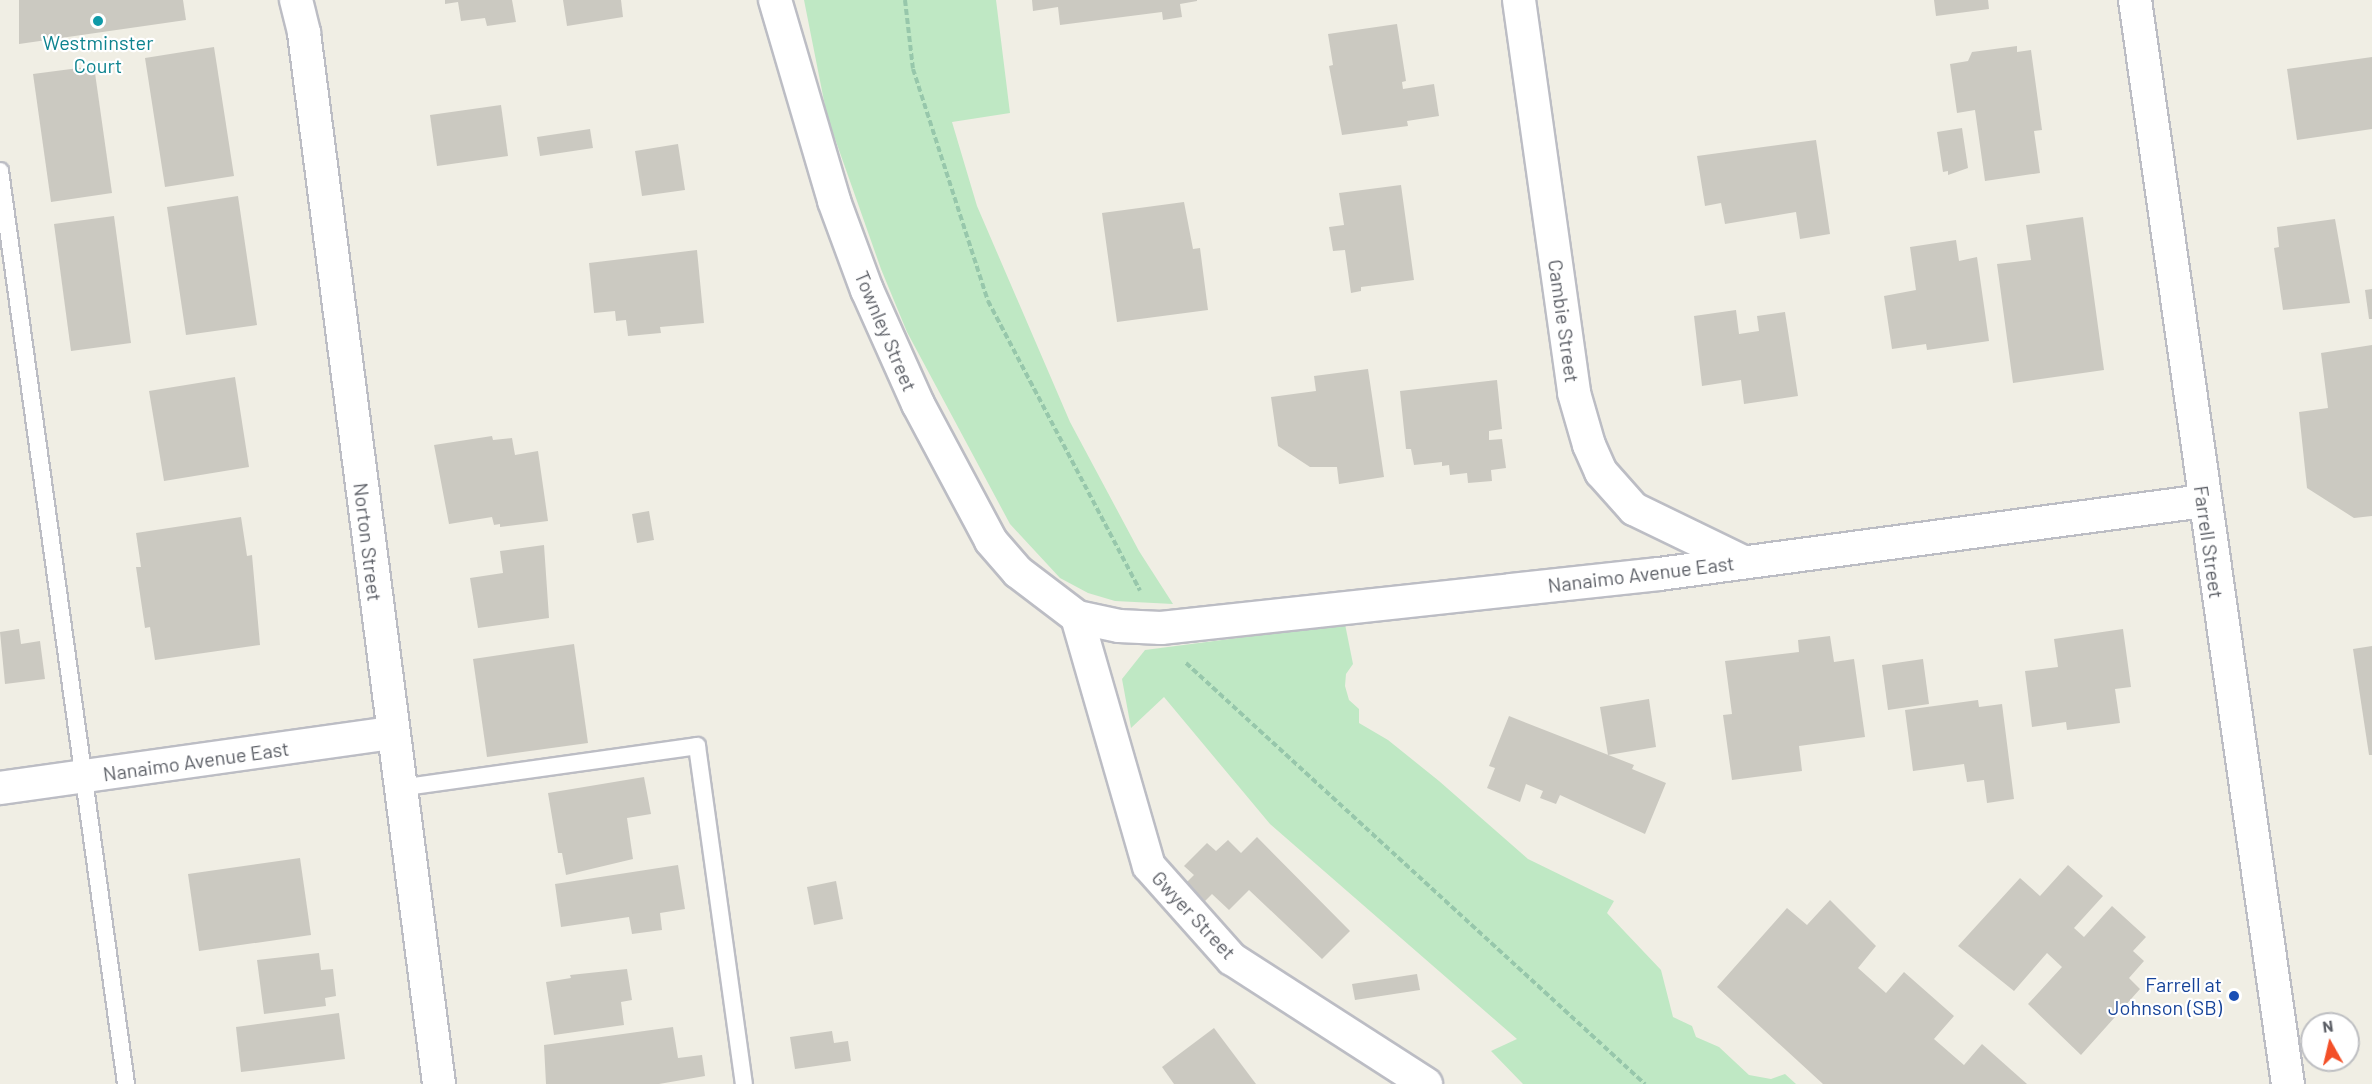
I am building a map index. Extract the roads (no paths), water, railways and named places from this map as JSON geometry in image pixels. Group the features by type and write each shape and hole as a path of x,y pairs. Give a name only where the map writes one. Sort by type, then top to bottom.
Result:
{"street":[{"name":"Norton Street","path":"296,0 304,33 399,788 440,1084"},
{"name":"Townley Street","path":"775,0 834,201 867,290 918,404 991,541 1018,572 1077,617"},
{"name":"Cambie Street","path":"1519,0 1574,393 1588,445 1601,472 1634,509 1741,561"},
{"name":"Farrell Street","path":"2135,0 2203,501 2288,1084"},
{"name":"Nanaimo Avenue East","path":"1077,617 1119,626 1161,628 1659,574 1741,561 2203,501"},
{"name":"Gwyer Street","path":"1077,617 1149,866 1232,959 1426,1084"},
{"name":"Nanaimo Avenue East","path":"0,788 392,733"}],"lane":[{"path":"0,171 126,1084"},
{"path":"399,788 697,746 744,1084"}],"place":[{"name":"Westminster Court","path":"98,21"},
{"name":"Farrell at Johnson (SB)","path":"2234,996"}]}
